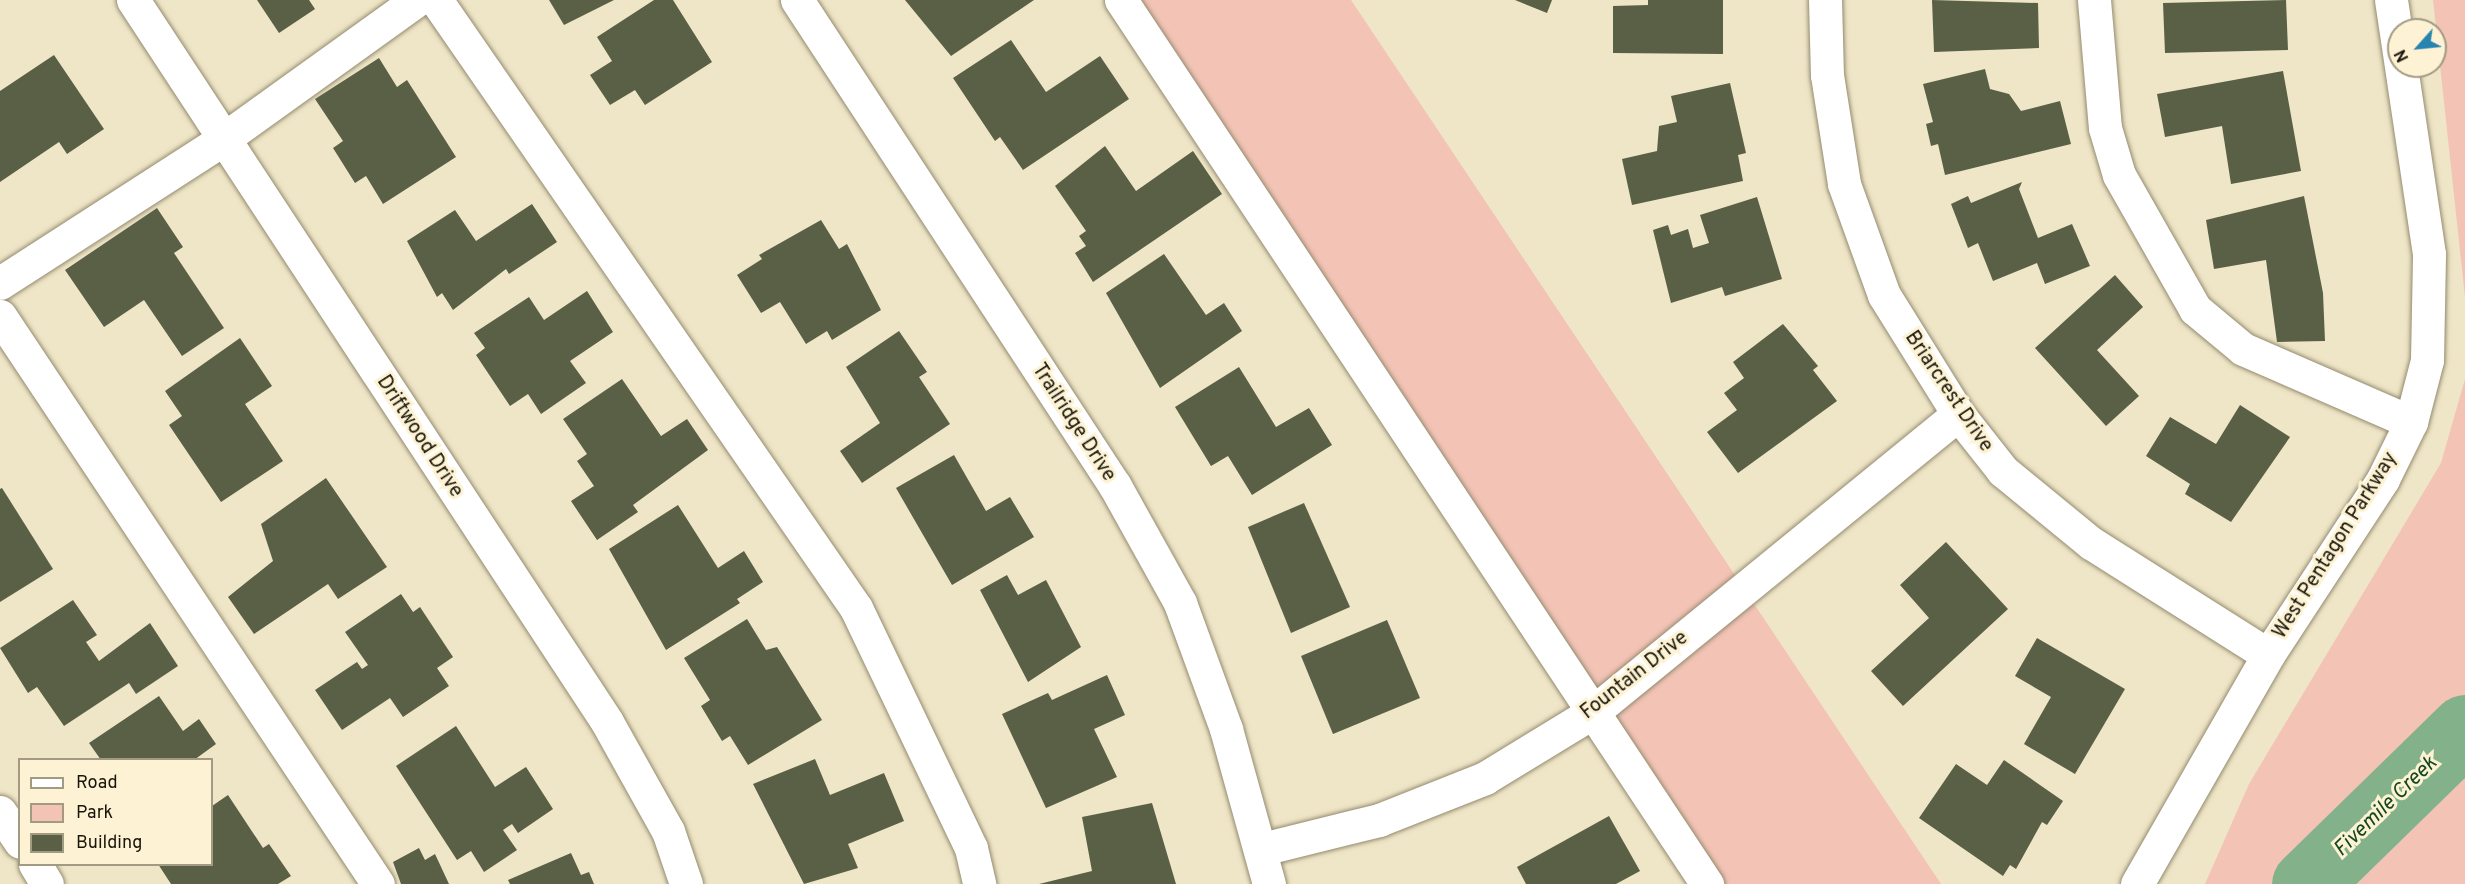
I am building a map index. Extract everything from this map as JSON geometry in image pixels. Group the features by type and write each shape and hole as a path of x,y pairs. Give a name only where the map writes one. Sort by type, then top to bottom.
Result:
{"street":[{"name":"Driftwood Drive","path":"133,0 222,140 607,722 668,831 686,884"},
{"path":"0,283 222,140 417,0"},
{"path":"436,0 856,608 971,848 979,884"},
{"name":"Trailridge Drive","path":"797,0 1115,486 1174,593 1226,729 1262,849 1269,884"},
{"path":"1121,0 1707,884"},
{"name":"Briarcrest Drive","path":"1826,0 1827,75 1844,184 1884,295 1958,414 2003,471 2091,543 2268,655"},
{"path":"2094,0 2105,128 2119,175 2195,309 2243,349 2411,422"},
{"name":"West Pentagon Parkway","path":"2138,884 2268,655 2383,478 2411,422 2427,360 2429,254 2391,0"},
{"path":"0,316 378,884"},
{"name":"Fountain Drive","path":"1262,849 1379,820 1485,778 1593,712 1958,414"},
{"path":"0,812 18,839"},
{"path":"35,866 47,884"}],"green space":[{"path":"1131,0 1351,0 1941,884 1718,884"},
{"path":"2433,0 2465,0 2465,297 2441,78 2447,78 2447,18 2435,18"},
{"path":"2465,379 2465,884 2205,884 2249,784 2441,463"}],"building":[{"path":"257,0 309,0 315,9 279,33"},
{"path":"549,0 614,0 564,25"},
{"path":"654,0 673,0 712,62 645,105 635,90 610,105 590,75 612,61 597,37"},
{"path":"905,0 1034,0 951,56"},
{"path":"1515,0 1552,0 1547,13"},
{"path":"1648,0 1723,0 1723,54 1613,53 1613,6 1648,5"},
{"path":"1932,0 2038,3 2039,48 1934,52"},
{"path":"2286,0 2288,50 2165,53 2163,3"},
{"path":"1011,40 1046,92 1100,56 1129,99 1023,170 1000,137 995,141 953,78"},
{"path":"54,55 104,129 67,154 59,142 0,182 0,91"},
{"path":"379,58 397,87 407,80 456,157 383,204 366,176 355,183 333,148 343,141 315,99"},
{"path":"1985,69 1990,89 2009,94 2021,111 2060,101 2071,144 1945,175 1938,144 1931,146 1926,124 1933,122 1923,84"},
{"path":"2283,71 2301,171 2231,184 2222,126 2165,137 2157,94"},
{"path":"1730,83 1746,153 1738,155 1743,181 1632,205 1622,159 1657,151 1659,126 1677,122 1671,96"},
{"path":"1105,146 1136,191 1193,151 1222,194 1093,282 1075,253 1086,246 1079,236 1086,231 1055,186"},
{"path":"2022,182 2019,189 2038,238 2072,224 2090,266 2045,284 2037,263 1993,281 1978,243 1968,248 1951,204 1968,196 1971,203"},
{"path":"2304,196 2323,293 2325,341 2277,342 2266,260 2214,269 2206,220"},
{"path":"1757,197 1782,279 1725,296 1722,287 1671,303 1653,230 1668,225 1671,235 1688,229 1693,248 1709,243 1700,215"},
{"path":"532,204 557,242 509,274 506,269 453,310 442,293 437,297 407,241 455,210 476,241"},
{"path":"157,208 183,247 174,253 224,328 182,356 144,300 104,327 65,270"},
{"path":"821,220 839,249 847,244 881,310 832,340 827,331 806,344 780,302 761,313 737,275 762,259 759,255"},
{"path":"1164,254 1206,315 1224,303 1242,331 1160,388 1106,293"},
{"path":"2115,275 2143,307 2097,350 2139,396 2106,426 2035,348"},
{"path":"587,291 613,332 570,361 586,383 541,414 528,394 510,406 476,355 485,348 474,333 529,297 544,320"},
{"path":"1783,324 1818,366 1813,370 1837,401 1738,473 1707,432 1737,410 1724,393 1744,378 1733,362"},
{"path":"899,331 927,372 919,377 950,424 862,483 840,451 880,423 846,367"},
{"path":"240,338 272,386 245,404 283,461 221,502 169,425 182,416 165,391"},
{"path":"1239,367 1276,427 1309,408 1332,445 1252,495 1228,456 1211,466 1175,407"},
{"path":"622,379 661,436 687,419 708,450 633,505 638,512 597,540 571,501 594,486 577,461 587,454 563,419"},
{"path":"2240,405 2290,437 2231,522 2185,494 2190,484 2146,456 2170,417 2216,444"},
{"path":"954,455 986,511 1010,497 1034,537 952,585 896,488"},
{"path":"326,478 387,567 338,599 328,584 254,634 228,597 273,561 261,524"},
{"path":"2,488 53,569 0,602 0,489"},
{"path":"1304,503 1350,607 1291,633 1248,527"},
{"path":"678,505 718,568 744,551 763,582 737,599 740,603 666,650 609,549"},
{"path":"1946,542 2008,609 1903,706 1871,671 1929,618 1900,585"},
{"path":"1007,575 1018,595 1046,580 1081,647 1028,682 980,590"},
{"path":"401,594 413,612 420,607 453,657 437,668 449,686 403,717 390,698 342,730 315,690 357,662 362,669 368,665 345,632"},
{"path":"73,600 97,635 86,642 99,661 150,623 178,666 136,694 129,683 64,726 37,687 28,693 0,648"},
{"path":"747,619 766,650 777,647 822,720 748,765 730,736 722,741 701,706 710,700 684,658"},
{"path":"1387,620 1420,698 1333,734 1301,656"},
{"path":"2037,638 2125,689 2075,774 2024,744 2051,697 2015,676"},
{"path":"1107,675 1125,715 1094,729 1117,777 1046,808 1002,714 1048,693 1052,700"},
{"path":"159,696 183,731 199,719 216,744 197,758 100,758 89,743"},
{"path":"456,726 495,787 526,767 553,809 518,833 512,824 503,830 517,850 484,872 471,851 457,860 396,766"},
{"path":"815,759 830,795 884,773 904,821 848,844 858,868 804,884 753,784"},
{"path":"2004,760 2063,801 2047,825 2042,822 2016,869 2010,865 2003,876 1919,818 1956,764 1987,785"},
{"path":"228,795 263,848 269,844 291,876 278,884 171,884 159,866 213,866 213,805"},
{"path":"1152,803 1176,884 1039,884 1092,871 1082,817"},
{"path":"1609,816 1640,871 1616,884 1526,884 1517,867"},
{"path":"419,848 425,860 435,854 449,884 401,884 393,862"},
{"path":"571,853 581,875 589,872 594,884 510,884 508,880"}],"waterway":[{"name":"Fivemile Creek","path":"2306,884 2465,729"}]}
